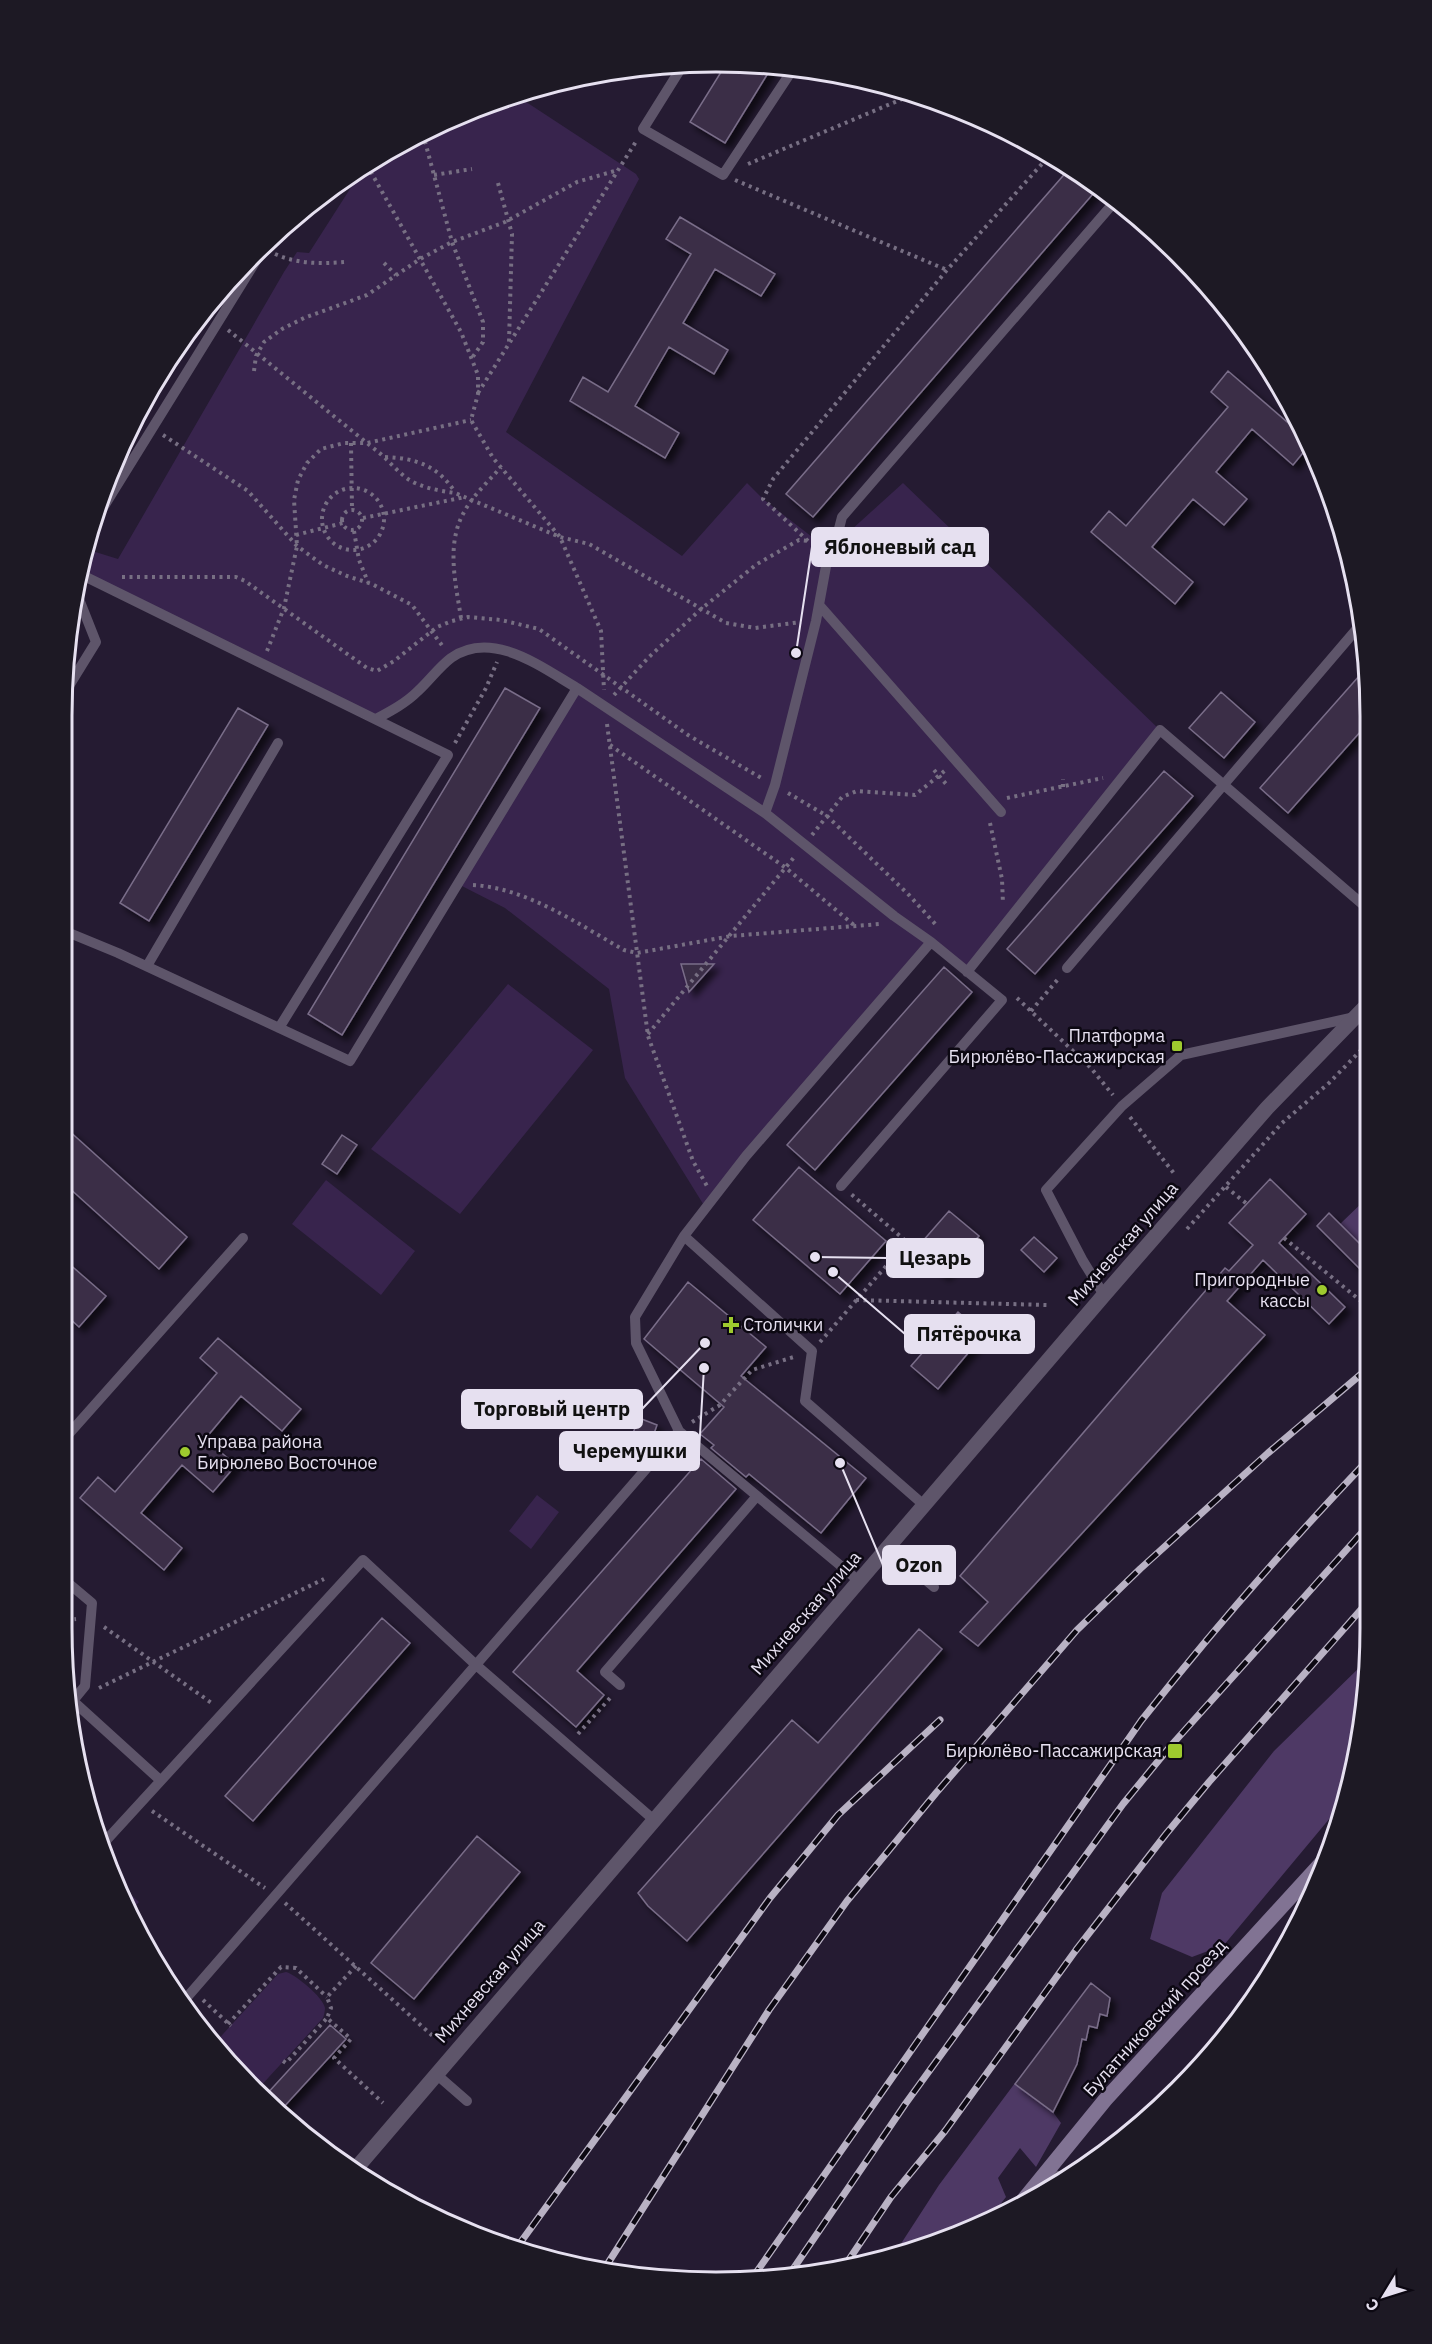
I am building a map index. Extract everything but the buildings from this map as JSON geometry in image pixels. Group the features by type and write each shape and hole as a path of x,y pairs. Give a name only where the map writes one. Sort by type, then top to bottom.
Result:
{"street":[{"name":"Михневская улица","path":"360,2164 1104,1295 1267,1108 1360,1012"},
{"name":"Булатниковский проезд","path":"1032,2189 1105,2100 1311,1875"}],"lane":[{"path":"678,73 644,129 723,175 788,77"},
{"path":"765,813 775,785 820,606 829,550 835,544 842,517 1110,207"},
{"path":"112,493 246,276"},
{"path":"87,577 448,754 279,1028"},
{"path":"73,679 96,642 82,606"},
{"path":"820,606 1001,812"},
{"path":"1067,968 1354,632"},
{"path":"376,719 417,693 451,658 478,646 522,656 577,688 765,813 1002,1000 841,1186"},
{"path":"72,934 147,966 350,1061 577,688"},
{"path":"967,972 1160,730 1360,902"},
{"path":"147,966 278,743"},
{"path":"859,1581 679,1431 636,1343 634,1317 684,1236 713,1196 931,942"},
{"path":"1104,1295 1083,1261 1046,1190 1122,1106 1181,1055 1355,1017"},
{"path":"684,1236 812,1351 805,1401 925,1506"},
{"path":"72,1430 243,1238"},
{"path":"188,1996 679,1431"},
{"path":"620,1685 605,1672 758,1496"},
{"path":"888,1548 934,1587"},
{"path":"107,1839 363,1560 475,1664 654,1820"},
{"path":"72,1586 92,1603 85,1686 76,1697"},
{"path":"78,1712 160,1780"},
{"path":"436,2074 467,2102"},
{"path":"1047,2171 1055,2175"}],"path":[{"path":"723,175 901,99"},
{"path":"478,394 644,129"},
{"path":"425,141 452,242 483,322 483,342 472,359"},
{"path":"808,541 763,499 773,479 947,270 1044,162"},
{"path":"434,175 472,169"},
{"path":"254,371 257,353 264,342 282,329 304,318 367,295 420,259 452,242 510,219 577,182 618,170"},
{"path":"371,173 461,332 472,359 478,375 478,394 471,420 501,467 560,537 601,631 604,707 648,1035 693,1161 713,1196"},
{"path":"723,175 947,270"},
{"path":"498,183 510,219 512,234 509,343"},
{"path":"272,250 291,261 318,264 344,262"},
{"path":"384,263 396,275"},
{"path":"218,322 414,483 455,493 560,537 589,544 726,623 754,628 816,621"},
{"path":"263,663 284,608 297,546 294,500 298,480 307,463 321,449 351,443 367,443 471,420"},
{"path":"152,428 248,491 297,546 323,564 412,605 451,658"},
{"path":"351,443 352,509"},
{"path":"385,457 420,461 439,472 455,493"},
{"path":"461,618 454,570 454,541 462,515 501,467"},
{"path":"352,487 369,492 383,509 383,514 384,527 371,545 363,550 342,548 333,543 322,527 321,518 328,501 342,489 352,487"},
{"path":"363,518 466,497"},
{"path":"352,509 358,511 363,518 362,524 354,531 350,531 343,523 344,513 352,509"},
{"path":"512,523 517,519"},
{"path":"296,535 343,523"},
{"path":"354,531 368,583"},
{"path":"604,707 701,609 757,564 799,540 835,544"},
{"path":"111,576 236,577 284,608 367,668 377,671 437,627 461,618 501,620 539,629 688,735 827,816 909,895 942,931"},
{"path":"448,754 486,688 502,650"},
{"path":"609,745 786,868 855,926"},
{"path":"648,1035 842,797 857,792 915,795 956,760"},
{"path":"934,770 946,784"},
{"path":"1004,923 1002,879 988,797 1063,787 1127,772"},
{"path":"1063,779 1063,787"},
{"path":"722,833 727,827"},
{"path":"458,884 495,886 551,909 624,950 637,953 731,936 903,922"},
{"path":"1031,1011 1067,968"},
{"path":"1015,996 1090,1066 1176,1176"},
{"path":"1187,1229 1282,1123 1329,1083 1360,1052"},
{"path":"679,1431 720,1405 752,1370 812,1351 906,1242 841,1186"},
{"path":"1226,1187 1247,1204"},
{"path":"1284,1238 1360,1301"},
{"path":"856,1300 1047,1305"},
{"path":"77,1702 331,1575"},
{"path":"72,1619 90,1617 224,1711"},
{"path":"568,1746 620,1685"},
{"path":"139,1802 275,1895 435,2038"},
{"path":"327,1997 356,1966"},
{"path":"193,1990 230,2025 281,1967 296,1968 327,1997 331,2008 327,2018 284,2062 291,2068"},
{"path":"327,2018 351,2039 334,2058 383,2103"}],"shaded area":[{"path":"525,101 636,174 639,179 506,432 682,556 747,483 763,499 829,550 903,483 1160,730 967,972 932,943 705,1207 625,1078 609,989 505,908 458,884 577,688 522,656 478,646 451,658 417,693 376,719 87,577 93,551 118,559 284,272 297,252 309,253 353,185 358,181 431,138"},
{"path":"508,984 593,1050 460,1214 371,1149"},
{"path":"326,1180 415,1251 381,1295 292,1224"},
{"path":"1360,1205 1360,1244 1340,1224"},
{"path":"537,1495 559,1512 531,1549 509,1531"},
{"path":"1359,1668 1348,1754 1332,1816 1224,1945 1192,1957 1150,1939 1162,1893 1274,1751"},
{"path":"129,1893 139,1902 135,1907"},
{"path":"286,1972 290,1974 315,1993 325,2008 324,2016 262,2084 220,2038 278,1974"},
{"path":"1015,2083 1053,2112 1061,2123 1036,2167 1020,2148 998,2178 1006,2197 998,2207 900,2245 939,2185"}],"railway":[{"path":"608,2263 769,2010 847,1901 936,1793 1077,1630 1140,1569 1268,1453 1360,1375"},
{"path":"757,2271 1141,1721 1250,1589 1360,1469"},
{"path":"795,2267 906,2103 1123,1804 1168,1749 1360,1535"},
{"path":"850,2258 891,2197 945,2131 1076,1950 1166,1834 1360,1611"},
{"path":"521,2242 770,1898 838,1815 940,1720"}],"place":[{"name":"Яблоневый сад","path":"796,653"},
{"name":"Платформа Бирюлёво-Пассажирская","path":"1177,1046"},
{"name":"Цезарь","path":"815,1257"},
{"name":"Пятёрочка","path":"833,1272"},
{"name":"Пригородные кассы","path":"1322,1290"},
{"name":"Столички","path":"731,1325"},
{"name":"Торговый центр","path":"705,1343"},
{"name":"Черемушки","path":"704,1368"},
{"name":"Управа района Бирюлево Восточное","path":"185,1452"},
{"name":"Ozon","path":"840,1463"},
{"name":"Бирюлёво-Пассажирская","path":"1175,1751"}]}
